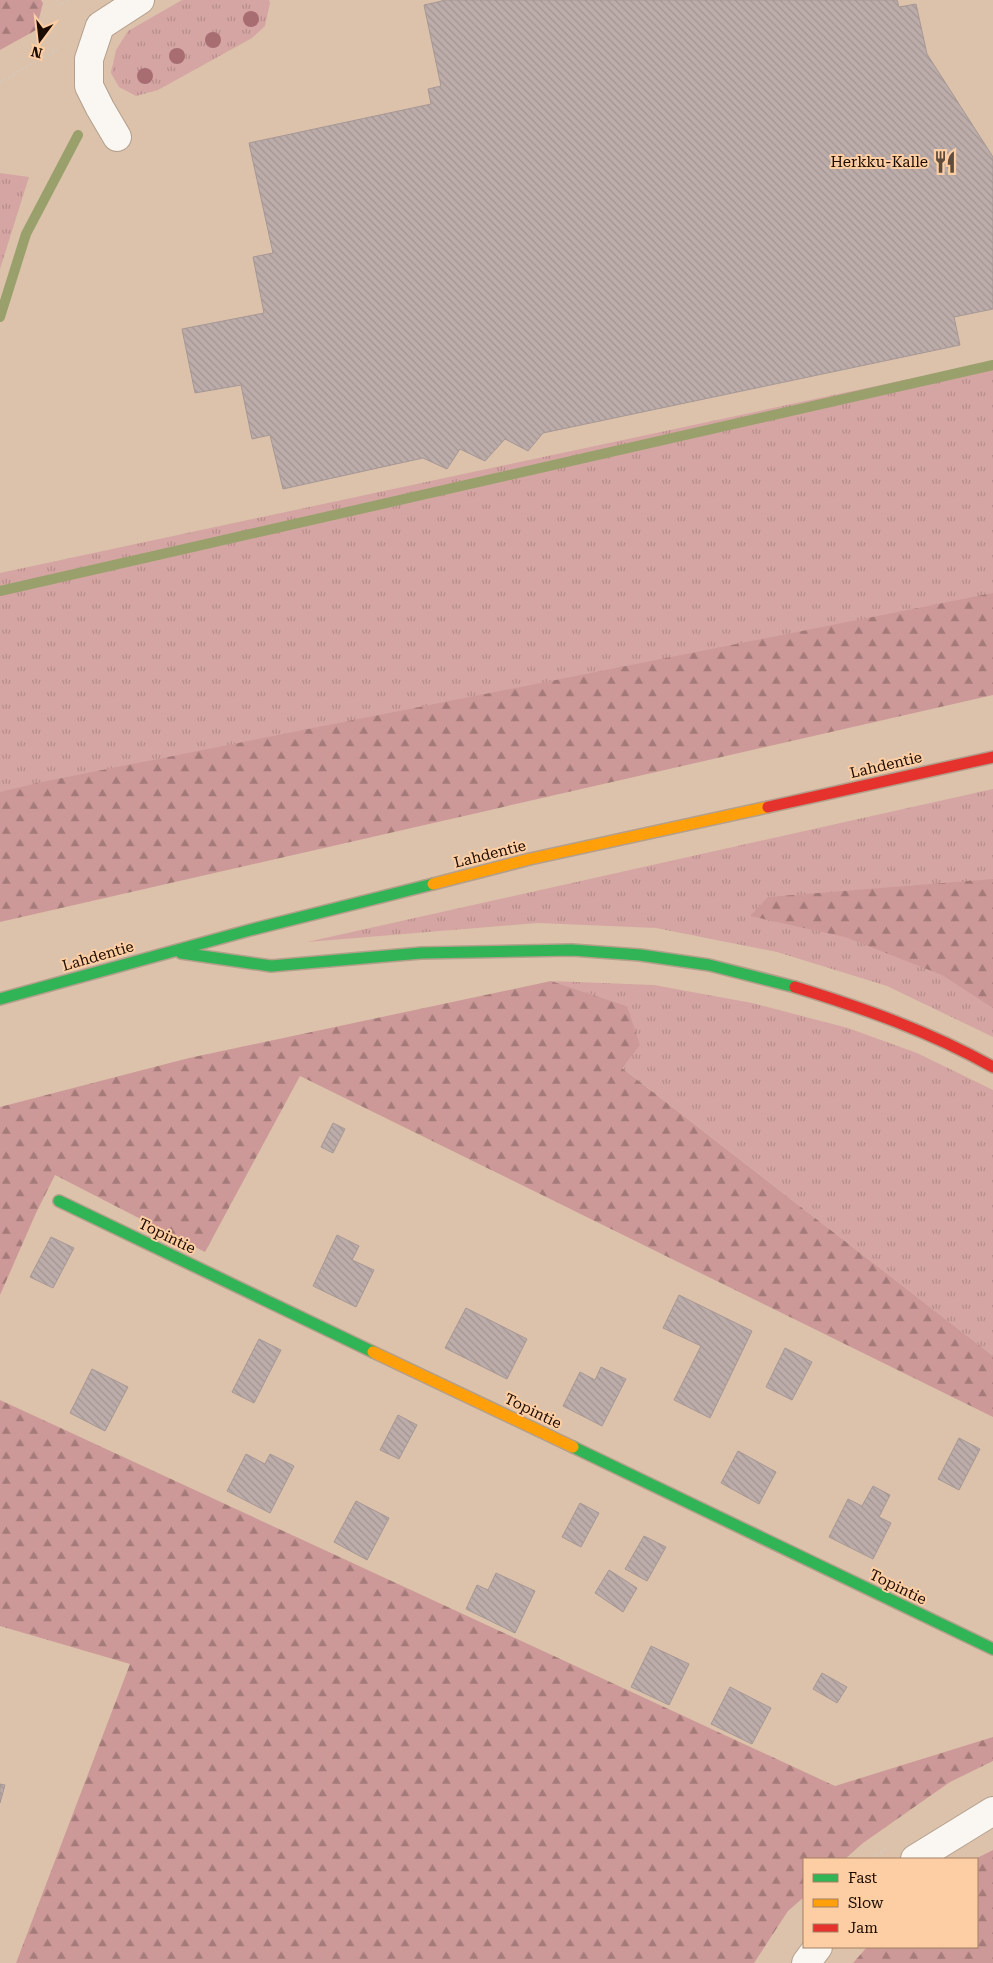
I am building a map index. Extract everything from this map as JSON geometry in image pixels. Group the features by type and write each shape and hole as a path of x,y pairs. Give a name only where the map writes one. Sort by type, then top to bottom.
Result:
{"main road":[{"name":"Lahdentie","path":"0,999 170,951 530,859 993,758"},
{"path":"170,951 270,966 421,953 572,950 640,955 709,965 781,983 854,1006 965,1051 993,1067"},
{"name":"Topintie","path":"59,1201 993,1649"}],"street":[{"path":"117,137 89,86 90,59 100,26 140,0"},
{"path":"917,1858 993,1811"},
{"path":"806,1963 817,1948"}],"path":[{"path":"56,0 60,5 69,0"},
{"path":"0,82 100,26"}],"green space":[{"path":"0,0 41,0 43,3 36,30 0,50"},
{"path":"182,0 269,0 270,3 265,26 252,38 158,90 136,96 119,87 111,73 116,50 128,31"},
{"path":"0,173 29,177 0,269"},
{"path":"993,361 993,595 0,805 0,573"},
{"path":"993,593 993,695 0,922 0,792 42,782"},
{"path":"993,789 993,1037 887,986 777,952 656,928 538,923 307,942"},
{"path":"993,879 993,1008 942,975 845,937 750,916 768,897"},
{"path":"551,981 654,985 752,1003 848,1028 917,1053 993,1090 993,1356 621,1067 627,1006"},
{"path":"551,981 627,1006 640,1045 622,1068 993,1356 993,1417 300,1076 205,1252 55,1175 0,1295 0,1107 189,1058"},
{"path":"0,1400 835,1786 993,1737 993,1761 950,1782 863,1843 846,1858 803,1858 803,1898 788,1911 754,1963 16,1963 130,1664 0,1626"},
{"path":"993,1850 993,1963 853,1963 866,1948 978,1948 977,1858"}],"building":[{"path":"442,0 897,0 899,7 916,4 927,54 993,157 993,309 954,317 960,345 543,433 528,451 505,439 485,461 460,449 447,469 423,458 283,489 270,435 252,439 241,385 195,393 182,329 264,313 253,257 273,253 249,143 431,104 428,89 441,86 424,5"},
{"path":"333,1123 345,1129 333,1153 321,1147"},
{"path":"337,1235 359,1246 352,1260 374,1270 356,1307 313,1286"},
{"path":"51,1237 74,1248 53,1288 30,1277"},
{"path":"679,1295 752,1331 710,1418 674,1400 701,1346 663,1328"},
{"path":"466,1308 527,1339 507,1379 445,1348"},
{"path":"259,1339 281,1350 254,1403 232,1392"},
{"path":"785,1348 812,1362 792,1400 766,1387"},
{"path":"601,1367 626,1379 602,1426 563,1406 580,1372 595,1380"},
{"path":"92,1369 128,1387 105,1431 70,1413"},
{"path":"398,1415 417,1425 399,1459 380,1450"},
{"path":"959,1438 980,1449 959,1490 938,1479"},
{"path":"738,1451 776,1472 759,1504 721,1483"},
{"path":"246,1454 265,1464 270,1454 294,1466 270,1513 227,1491"},
{"path":"873,1486 890,1495 879,1517 891,1523 873,1559 829,1537 848,1499 862,1506"},
{"path":"356,1501 389,1518 367,1560 334,1542"},
{"path":"580,1503 599,1513 581,1547 562,1537"},
{"path":"644,1536 666,1547 647,1581 625,1569"},
{"path":"609,1570 637,1588 623,1612 595,1593"},
{"path":"496,1573 535,1591 515,1633 466,1609 477,1585 488,1590"},
{"path":"651,1646 689,1664 669,1705 631,1687"},
{"path":"822,1673 847,1687 837,1703 813,1689"},
{"path":"730,1687 771,1708 752,1744 711,1724"},
{"path":"0,1784 5,1785 0,1803"}],"waterway":[{"path":"0,317 26,234 78,135"},
{"path":"0,591 993,365"}],"traffic: fast":[{"path":"0,999 250,930 433,884"},
{"path":"181,953 271,966 421,953 572,950 640,955 709,965 795,987"},
{"path":"59,1201 373,1352"},
{"path":"573,1447 993,1649"}],"traffic: slow":[{"path":"433,884 530,859 768,807"},
{"path":"373,1352 573,1447"}],"traffic: jam":[{"path":"768,807 993,757"},
{"path":"795,987 846,1003 921,1032 993,1067"}],"place":[{"name":"Herkku-Kalle","path":"945,162"}]}
